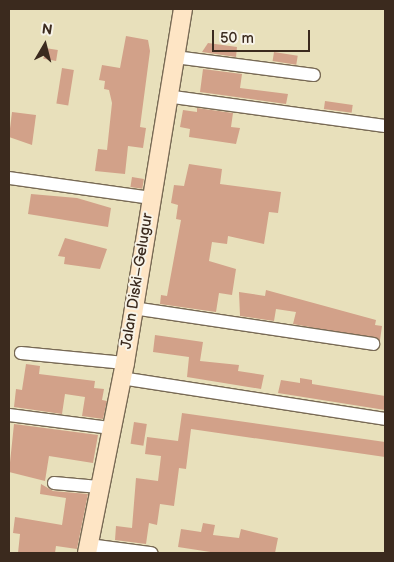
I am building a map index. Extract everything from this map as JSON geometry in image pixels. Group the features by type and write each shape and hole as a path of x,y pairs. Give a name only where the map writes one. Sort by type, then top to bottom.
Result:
{"main road":[{"name":"Jalan Diski–Gelugur","path":"88,549 123,371 166,96 184,9"}],"street":[{"path":"175,57 314,75"},
{"path":"166,96 385,126"},
{"path":"9,178 151,198"},
{"path":"133,308 373,344"},
{"path":"21,353 385,419"},
{"path":"9,415 111,428"},
{"path":"54,483 99,487"},
{"path":"88,549 150,553"}],"building":[{"path":"126,36 148,40 150,51 140,127 146,128 143,148 128,146 125,174 95,171 98,149 107,150 112,103 109,90 104,89 105,81 99,80 102,65 120,68"},
{"path":"208,43 237,47 236,57 202,52"},
{"path":"45,48 58,50 56,61 43,59"},
{"path":"274,52 298,56 296,65 273,61"},
{"path":"62,68 74,70 68,105 56,104"},
{"path":"203,69 242,74 240,88 288,94 286,104 200,92"},
{"path":"325,101 353,105 352,113 324,109"},
{"path":"197,108 233,113 231,127 240,128 236,144 189,137 190,129 180,127 183,110 197,112"},
{"path":"12,112 36,115 32,145 9,137"},
{"path":"189,164 222,169 220,184 281,192 278,213 269,212 264,244 228,236 227,244 212,242 209,261 236,269 232,295 219,293 216,312 160,304 161,295 167,296 181,220 176,219 178,205 171,203 174,185 184,186"},
{"path":"132,177 144,179 142,189 130,187"},
{"path":"31,194 77,198 111,208 108,227 28,214"},
{"path":"65,238 107,249 100,269 64,264 65,257 58,256"},
{"path":"266,290 376,320 375,325 382,326 380,340 293,324 296,312 276,309 274,321 240,316 239,292 265,296"},
{"path":"155,335 203,342 200,361 239,365 238,371 264,375 261,389 187,377 189,357 153,352"},
{"path":"26,364 40,366 39,374 95,381 94,388 104,389 102,400 107,401 103,419 82,416 85,397 65,394 62,414 14,407 16,389 22,390"},
{"path":"300,378 312,380 312,384 385,396 385,410 278,393 281,380 300,383"},
{"path":"182,413 385,442 385,457 191,429 186,469 179,468 174,506 160,504 157,525 149,523 146,544 115,540 116,526 132,528 136,478 158,481 161,456 145,454 147,437 178,441"},
{"path":"134,422 147,424 143,446 131,444"},
{"path":"14,424 98,435 93,463 49,456 45,481 9,472"},
{"path":"41,484 53,491 88,494 77,549 56,546 55,553 18,553 20,534 13,533 15,517 62,525 66,498 40,494"},
{"path":"203,523 215,525 213,535 239,538 241,529 278,538 275,553 217,553 178,547 181,529 201,532"}]}
